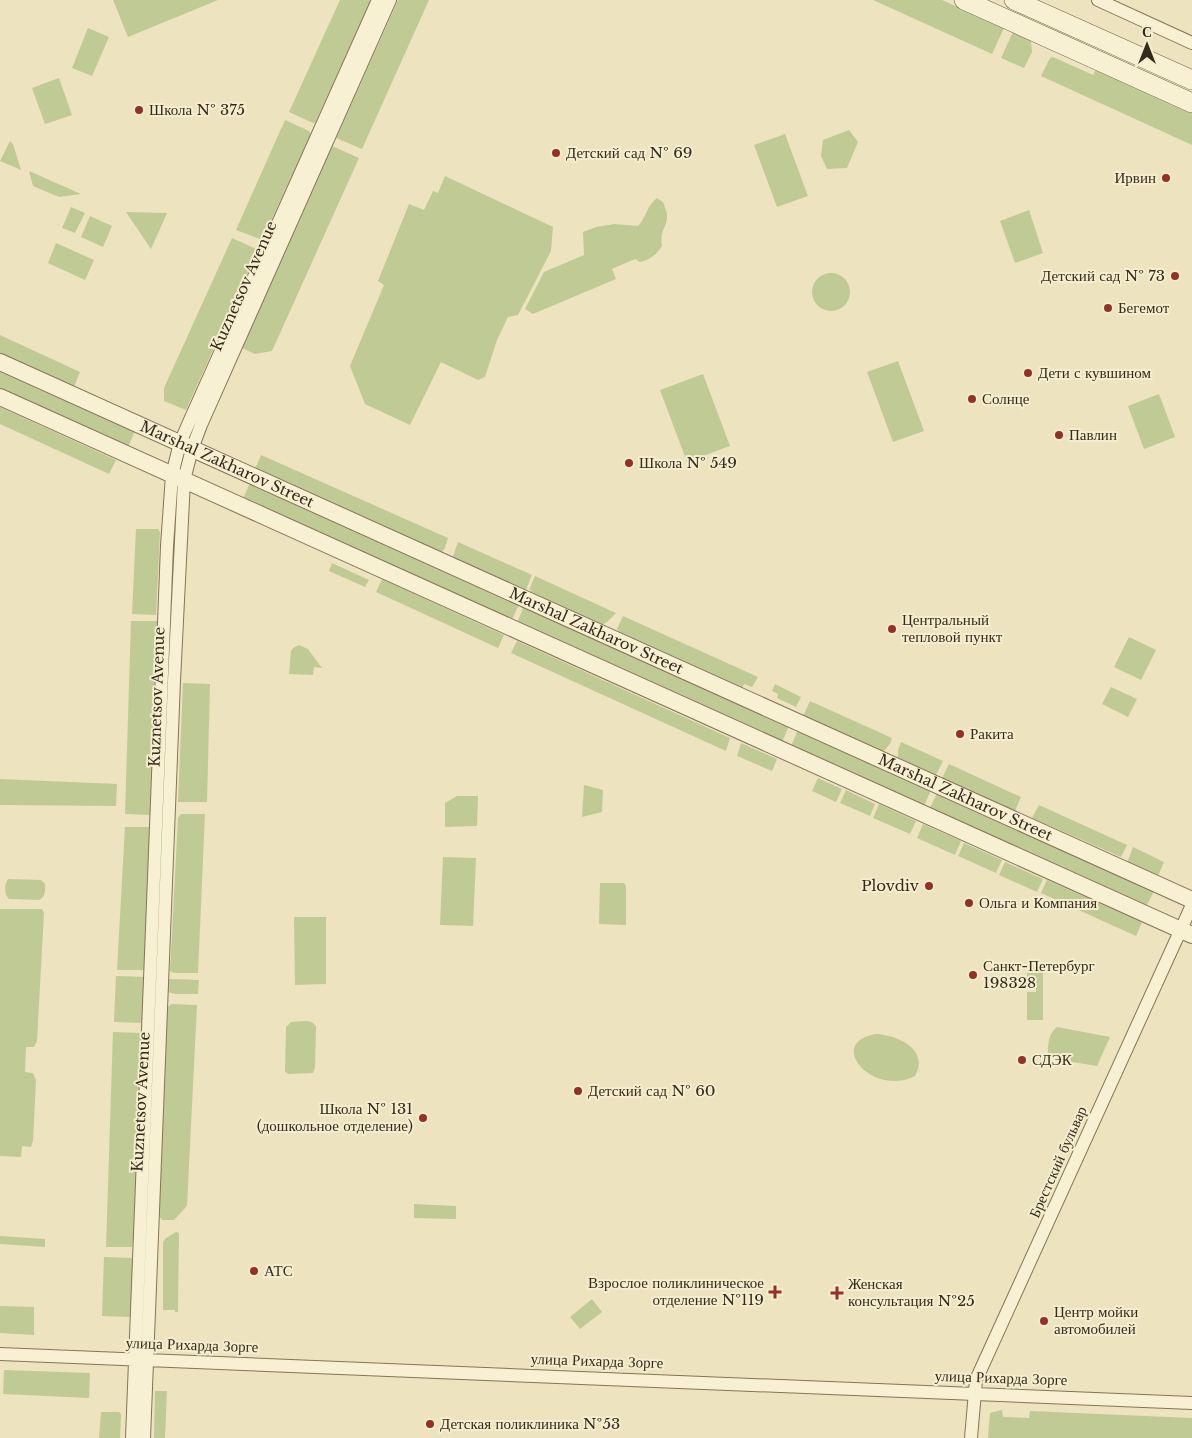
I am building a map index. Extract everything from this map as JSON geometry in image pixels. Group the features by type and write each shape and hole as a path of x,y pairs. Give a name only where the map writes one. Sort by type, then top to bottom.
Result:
{"main road":[{"path":"964,0 1192,103"},
{"path":"1014,0 1192,80"}],"street":[{"name":"Kuznetsov Avenue","path":"144,1438 141,1359 167,546 178,477 186,446 378,0"},
{"name":"Kuznetsov Avenue","path":"186,446 204,416 390,0"},
{"path":"1098,0 1192,43"},
{"name":"Marshal Zakharov Street","path":"0,362 1192,900"},
{"name":"Marshal Zakharov Street","path":"0,397 1187,932"},
{"name":"Брестский бульвар","path":"972,1438 976,1380 1187,932 1192,905"},
{"name":"улица Рихарда Зорге","path":"0,1354 1192,1403"},
{"name":"Kuznetsov Avenue","path":"132,1438 141,1359"}],"green space":[{"path":"113,0 218,0 128,37"},
{"path":"340,0 371,0 315,123 313,123 289,112"},
{"path":"398,0 429,0 362,149 336,138"},
{"path":"873,0 942,0 1004,28 992,54"},
{"path":"88,28 109,37 92,76 72,68"},
{"path":"1013,32 1031,41 1032,52 1024,68 1001,58"},
{"path":"1053,57 1093,75 1096,69 1192,113 1192,145 1041,76 1050,58"},
{"path":"59,78 72,115 45,124 32,88"},
{"path":"285,120 309,131 311,134 263,238 260,239 236,230"},
{"path":"849,130 858,142 847,168 827,169 821,156 823,140"},
{"path":"785,134 808,196 777,207 754,145"},
{"path":"10,141 13,144 21,170 0,161"},
{"path":"332,146 359,158 272,351 255,354 242,348"},
{"path":"29,171 81,194 59,197 33,186"},
{"path":"445,176 553,227 551,251 518,315 508,317 497,340 485,377 478,380 441,362 410,425 365,404 350,366 384,285 378,281 409,204 424,210 433,191 438,193"},
{"path":"657,198 663,202 667,218 661,241 662,246 655,254 644,261 640,262 635,259 612,269 616,279 533,314 525,309 544,272 584,255 583,232 596,227 614,224 638,226 650,205"},
{"path":"71,207 85,213 75,233 62,228"},
{"path":"1029,210 1043,253 1015,263 1000,221"},
{"path":"126,212 167,213 151,249"},
{"path":"90,216 112,226 103,247 81,237"},
{"path":"232,238 258,250 186,410 164,401 164,388"},
{"path":"56,243 94,260 85,280 48,263"},
{"path":"831,273 844,279 850,292 844,305 831,311 818,305 812,292 818,279"},
{"path":"0,335 80,372 74,387 0,353"},
{"path":"898,361 924,431 893,442 867,372"},
{"path":"0,370 135,431 128,447 0,389"},
{"path":"703,374 730,446 687,462 660,390"},
{"path":"1159,394 1175,437 1144,449 1128,406"},
{"path":"0,407 116,460 109,474 0,424"},
{"path":"261,455 448,538 444,550 441,552 255,469"},
{"path":"250,483 519,604 512,620 243,499"},
{"path":"136,529 158,529 160,532 156,615 132,614"},
{"path":"458,542 532,575 526,590 453,558"},
{"path":"332,563 369,580 365,587 329,571"},
{"path":"535,576 616,613 602,625 531,593 531,590 529,590"},
{"path":"382,579 504,635 498,648 376,592"},
{"path":"524,606 789,726 782,742 517,623"},
{"path":"623,616 758,677 752,687 744,684 742,688 620,633 617,629"},
{"path":"131,621 159,621 151,815 125,814"},
{"path":"1129,637 1156,650 1141,680 1114,667"},
{"path":"517,641 730,738 726,751 511,653"},
{"path":"299,645 308,649 322,668 314,667 313,675 289,674 291,651"},
{"path":"183,683 210,684 207,802 178,802"},
{"path":"775,684 801,697 796,707 777,698 778,694 772,691"},
{"path":"1111,687 1137,699 1128,717 1102,704"},
{"path":"810,701 892,738 890,744 883,752 803,716"},
{"path":"798,730 931,790 924,806 791,746"},
{"path":"901,742 943,761 936,775 898,758"},
{"path":"741,743 777,759 772,771 737,756"},
{"path":"949,764 1021,797 1015,811 942,778"},
{"path":"818,778 842,789 836,802 812,791"},
{"path":"0,779 117,784 116,806 0,805"},
{"path":"584,785 603,790 602,812 582,817"},
{"path":"846,790 875,804 870,816 840,803"},
{"path":"937,793 1154,891 1146,907 930,808"},
{"path":"457,796 478,796 477,826 445,827 445,803"},
{"path":"879,804 916,821 910,834 873,818"},
{"path":"1039,805 1127,845 1121,857 1032,818"},
{"path":"181,814 205,814 198,973 174,973 170,971 178,818"},
{"path":"923,824 961,841 955,855 917,838"},
{"path":"125,827 151,827 145,970 117,970"},
{"path":"964,843 1002,860 996,873 958,856"},
{"path":"1133,847 1164,862 1158,876 1127,863"},
{"path":"443,857 476,858 473,926 440,925"},
{"path":"1005,862 1043,879 1037,892 999,875"},
{"path":"8,879 41,880 45,884 44,895 39,900 9,899 5,889"},
{"path":"1047,880 1142,922 1136,936 1041,893"},
{"path":"600,883 624,883 626,886 626,925 599,924"},
{"path":"0,909 42,909 44,913 37,1041 34,1047 26,1047 25,1072 33,1073 36,1080 33,1141 31,1147 22,1146 21,1157 0,1156"},
{"path":"294,917 326,917 326,984 295,985"},
{"path":"1027,968 1043,969 1043,1020 1027,1020 1027,992 1036,992 1036,978 1027,978"},
{"path":"116,976 146,977 144,1023 114,1022"},
{"path":"169,979 199,980 198,994 175,994 168,992"},
{"path":"171,1004 197,1005 187,1206 174,1220 162,1220 158,1215 166,1009"},
{"path":"308,1021 312,1022 316,1027 315,1068 313,1073 288,1074 285,1071 286,1027 291,1022"},
{"path":"1057,1027 1110,1037 1097,1066 1048,1058 1050,1037"},
{"path":"113,1032 142,1033 135,1227 132,1247 106,1247"},
{"path":"876,1034 893,1037 909,1045 915,1051 918,1058 918,1066 915,1076 899,1081 884,1080 870,1074 860,1066 855,1057 855,1047 861,1039"},
{"path":"414,1204 456,1206 456,1219 414,1218"},
{"path":"176,1232 179,1233 178,1312 175,1312 175,1310 163,1310 163,1242"},
{"path":"0,1236 45,1239 45,1247 0,1244"},
{"path":"104,1257 133,1258 131,1317 102,1316"},
{"path":"592,1299 602,1312 580,1329 570,1317"},
{"path":"0,1306 34,1307 34,1335 0,1333"},
{"path":"4,1370 90,1373 89,1398 3,1394"},
{"path":"155,1391 167,1391 165,1438 154,1438"},
{"path":"1002,1410 1003,1417 1029,1418 1030,1411 1192,1418 1192,1438 988,1438 990,1413"},
{"path":"101,1412 119,1412 121,1414 120,1438 99,1438"}],"place":[{"name":"Школа № 375","path":"139,110"},
{"name":"Детский сад № 69","path":"556,153"},
{"name":"Ирвин","path":"1166,178"},
{"name":"Детский сад № 73","path":"1175,276"},
{"name":"Бегемот","path":"1108,308"},
{"name":"Дети с кувшином","path":"1028,373"},
{"name":"Солнце","path":"972,399"},
{"name":"Павлин","path":"1059,435"},
{"name":"Школа № 549","path":"629,463"},
{"name":"Центральный тепловой пункт","path":"892,629"},
{"name":"Ракита","path":"960,734"},
{"name":"Plovdiv","path":"929,886"},
{"name":"Ольга и Компания","path":"969,903"},
{"name":"Санкт-Петербург 198328","path":"973,975"},
{"name":"СДЭК","path":"1022,1060"},
{"name":"Детский сад № 60","path":"578,1091"},
{"name":"Школа № 131 (дошкольное отделение)","path":"423,1118"},
{"name":"АТС","path":"254,1271"},
{"name":"Взрослое поликлиническое отделение №119","path":"775,1292"},
{"name":"Женская консультация №25","path":"837,1293"},
{"name":"Центр мойки автомобилей","path":"1044,1321"},
{"name":"Детская поликлиника №53","path":"430,1424"}]}
